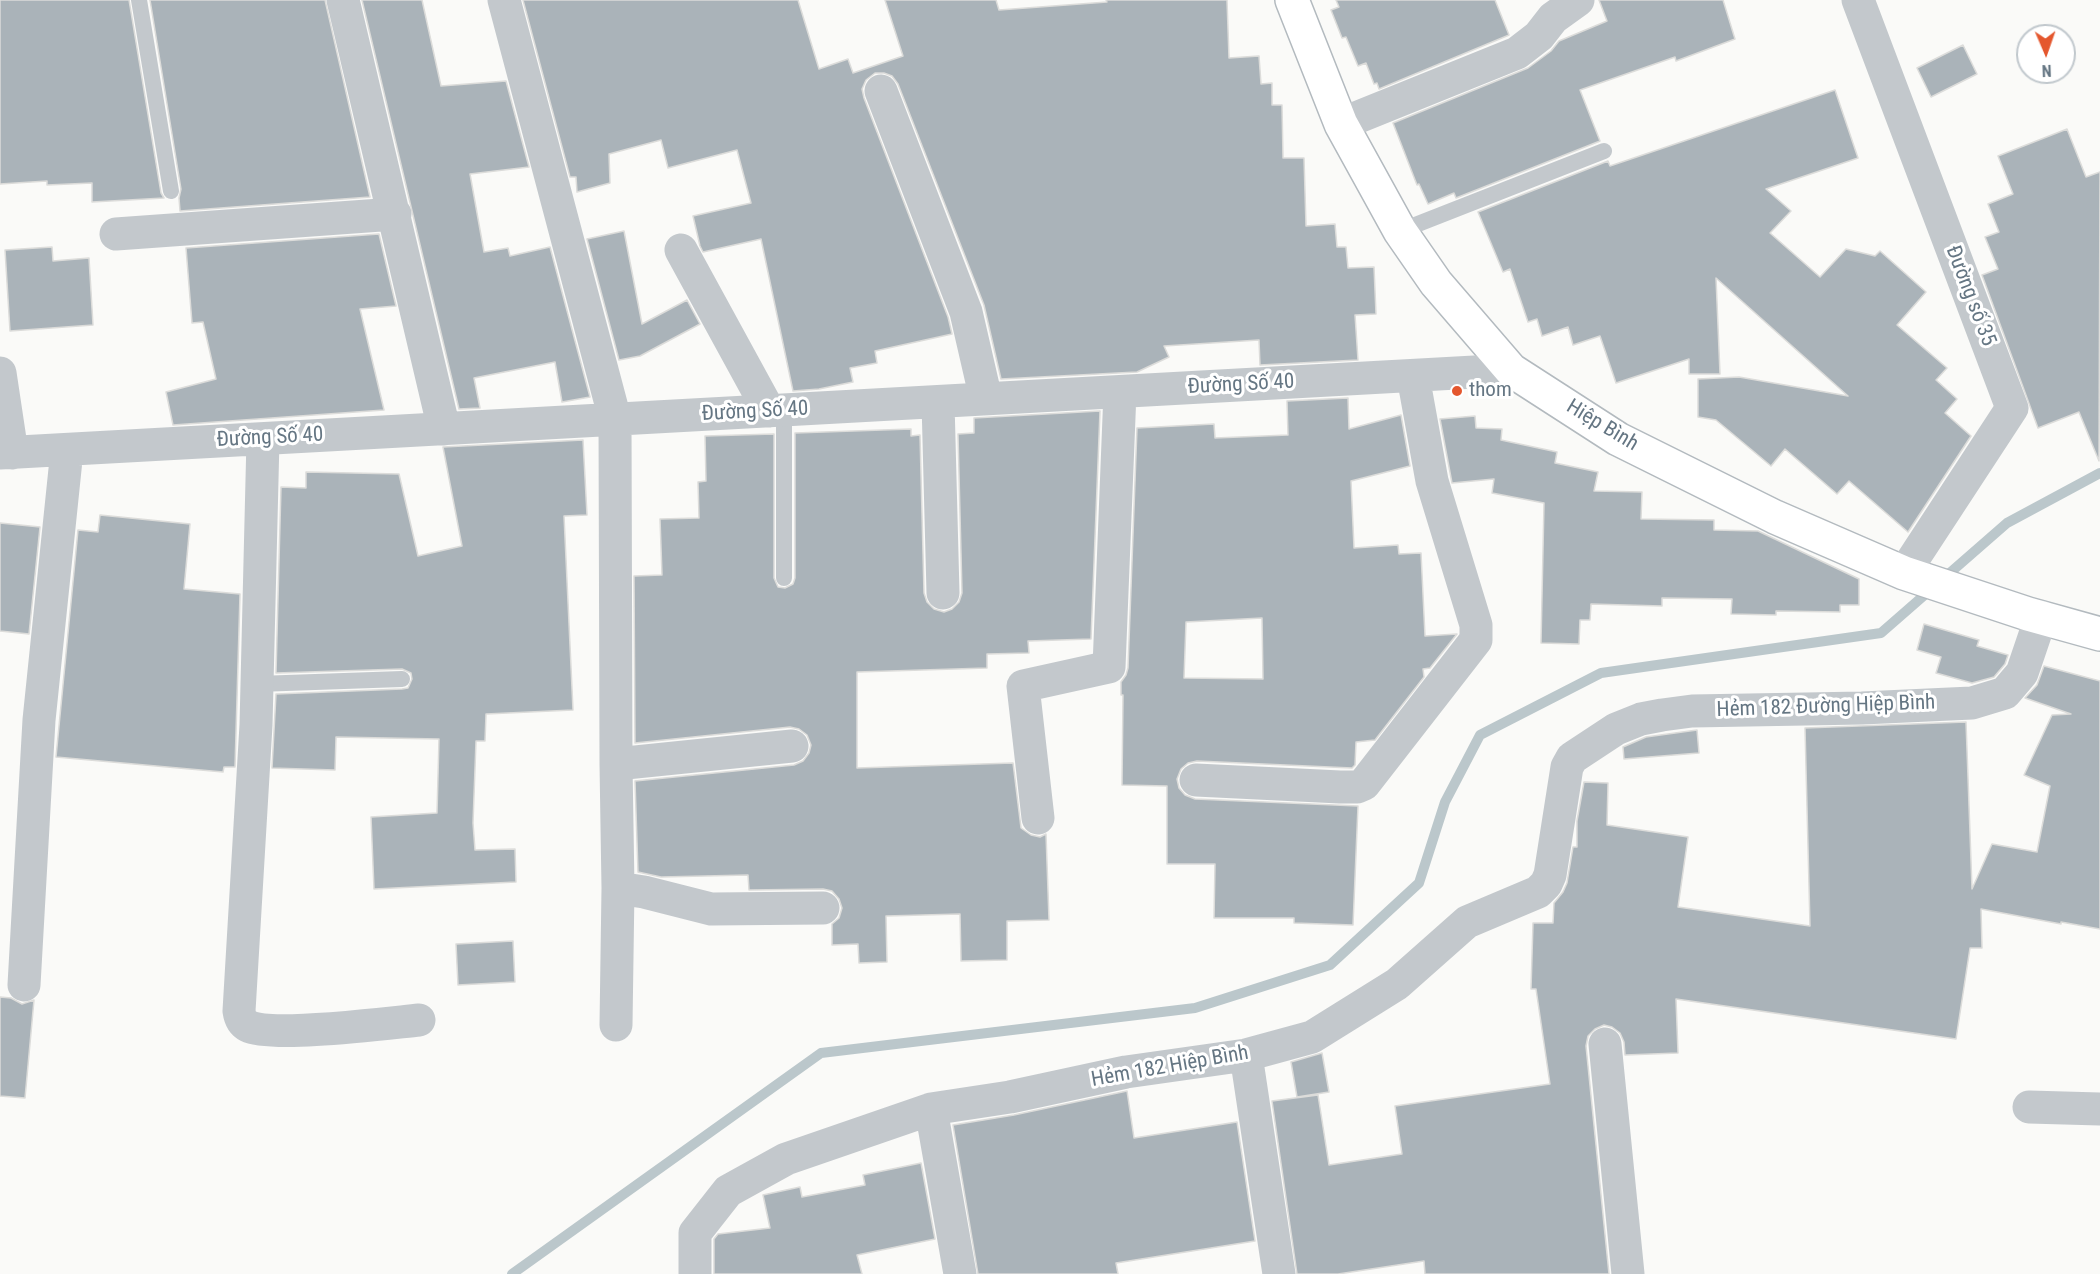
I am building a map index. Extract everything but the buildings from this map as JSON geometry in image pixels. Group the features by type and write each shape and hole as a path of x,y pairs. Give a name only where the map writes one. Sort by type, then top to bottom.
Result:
{"main road":[{"name":"Hiệp Bình","path":"1292,0 1341,124 1400,231 1436,283 1511,370 1618,439 1775,517 1918,577 2100,634"}],"street":[{"path":"343,0 444,429"},
{"path":"504,0 615,419 618,888 616,1025"},
{"path":"1341,124 1517,53 1539,36 1553,18 1578,0"},
{"name":"Đường số 35","path":"1858,0 2012,408 1918,577"},
{"path":"882,91 966,312 986,399"},
{"path":"116,234 394,214"},
{"path":"681,250 777,411"},
{"name":"Đường Số 40","path":"6,453 1511,370"},
{"path":"0,373 6,453"},
{"path":"1196,780 1340,788 1357,787 1364,784 1476,640 1476,625 1432,481 1413,376"},
{"path":"1038,818 1023,686 1109,667 1120,392"},
{"path":"938,402 944,593"},
{"path":"263,439 256,725 238,1011 242,1022 252,1028 278,1031 419,1020"},
{"path":"24,985 39,720 67,450"},
{"name":"Hẻm 182 Đường Hiệp Bình","path":"1572,758 1616,729 1641,719 1662,715 1692,711 1862,708 1972,703 2005,693 2022,673 2034,615"},
{"path":"616,764 792,746"},
{"name":"Hẻm 182 Hiệp Bình","path":"695,1274 695,1233 728,1191 786,1159 931,1109 1010,1097 1126,1072 1246,1055 1312,1037 1397,984 1467,922 1538,892 1546,885 1550,875 1563,781 1572,758"},
{"path":"618,888 644,892 711,909 823,908"},
{"path":"1605,1044 1628,1274"},
{"path":"1246,1055 1279,1274"},
{"path":"2029,1107 2100,1109"},
{"path":"931,1109 960,1274"}],"lane":[{"path":"139,0 171,191"},
{"path":"1400,231 1604,151"},
{"path":"777,411 784,578"},
{"path":"257,684 402,679"}],"waterway":[{"path":"512,1274 821,1053 1195,1008 1330,965 1419,883 1445,802 1480,735 1601,673 1881,633 2007,523 2100,473"}],"place":[{"name":"thom","path":"1457,391"}]}
